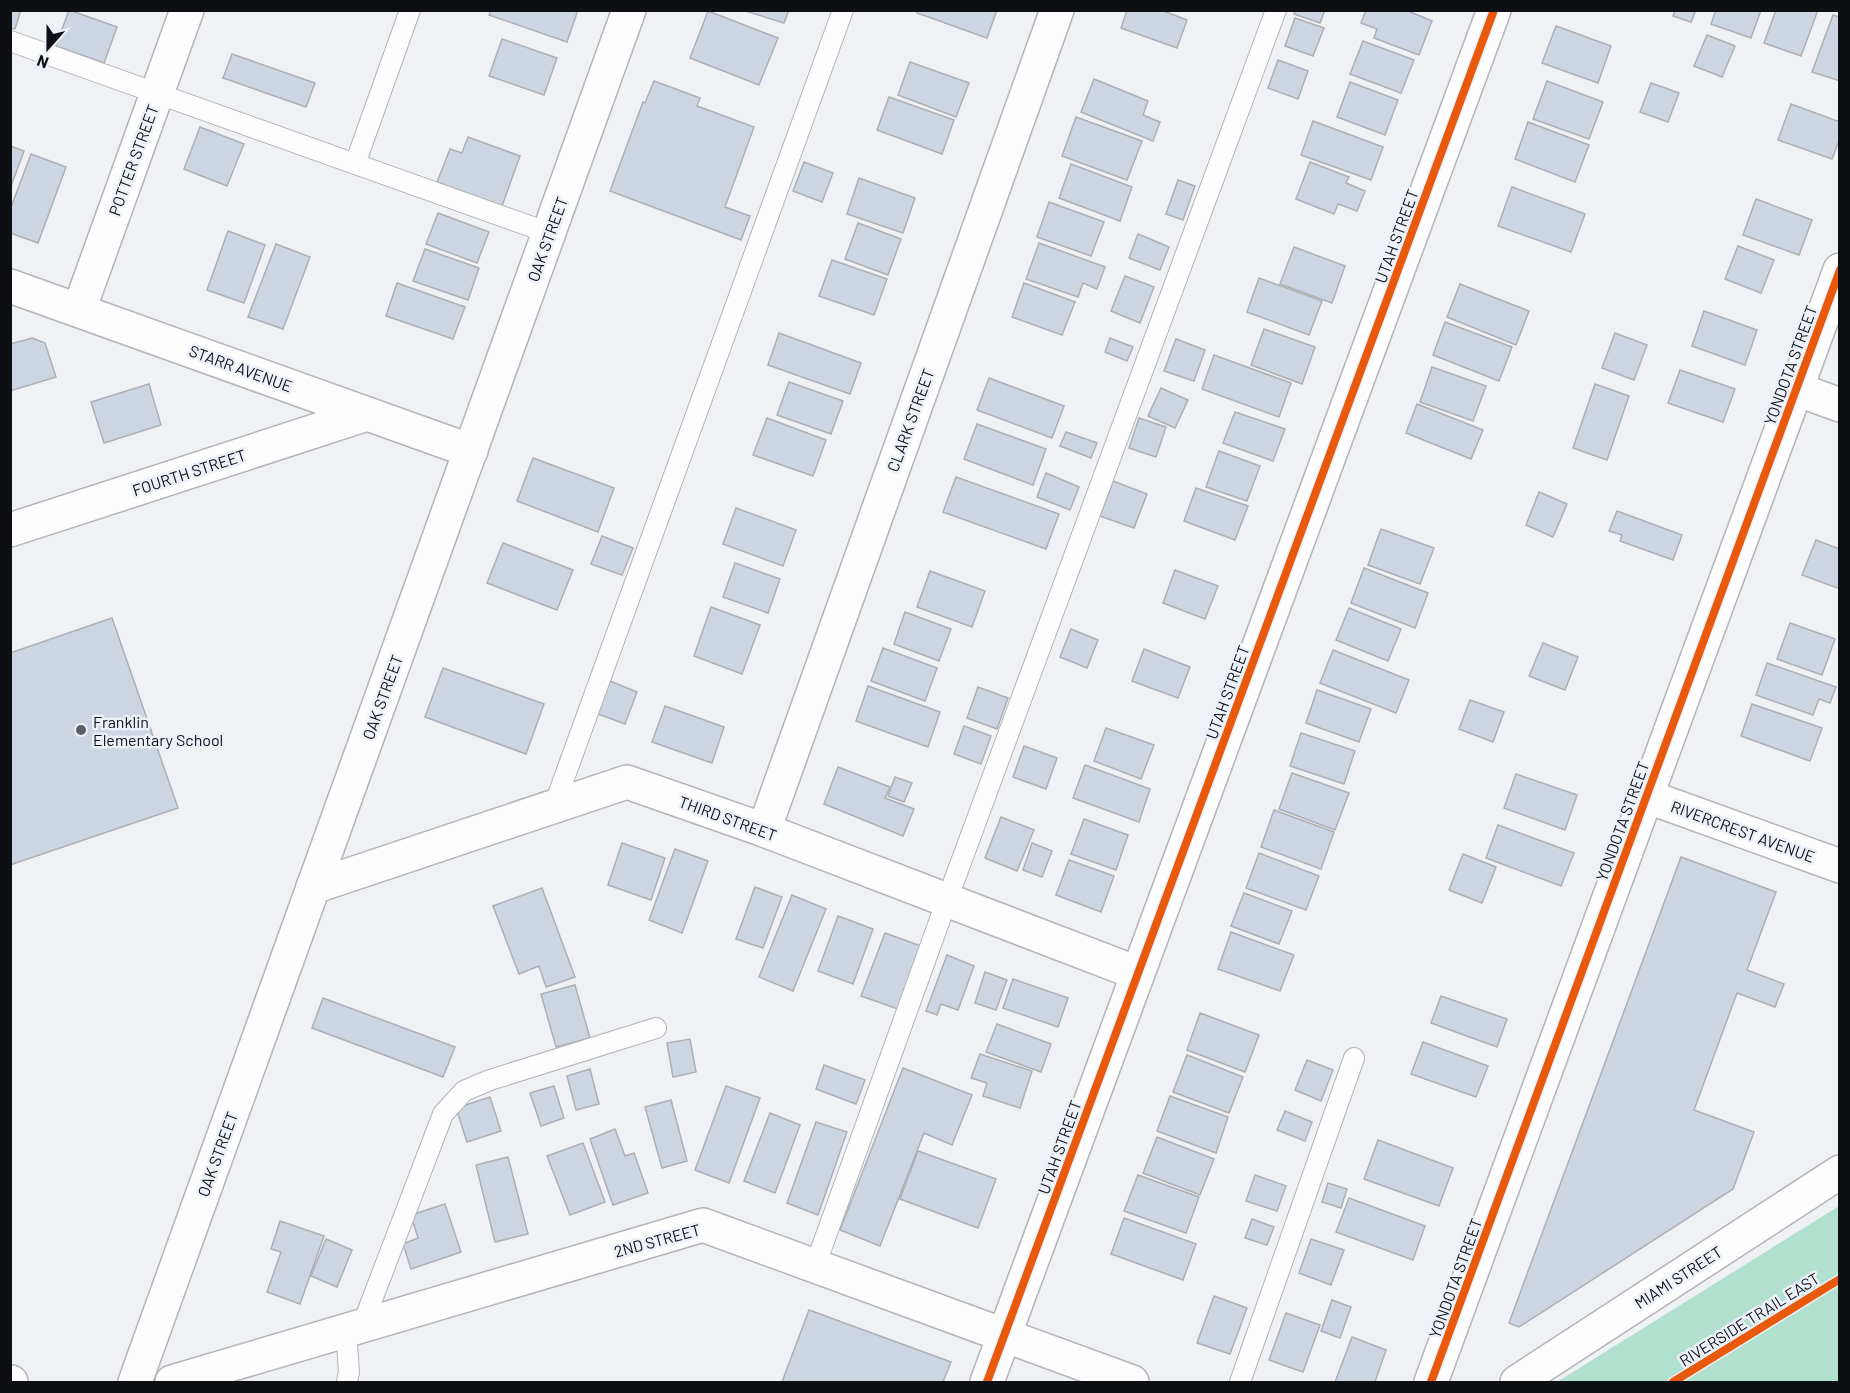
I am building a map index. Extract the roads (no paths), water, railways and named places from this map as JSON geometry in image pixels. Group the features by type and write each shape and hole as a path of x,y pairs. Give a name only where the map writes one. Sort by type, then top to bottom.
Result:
{"street":[{"name":"POTTER STREET","path":"79,310 187,10"},
{"name":"OAK STREET","path":"135,1383 629,10"},
{"name":"CLARK STREET","path":"764,830 1057,10"},
{"name":"UTAH STREET","path":"987,1383 1494,10"},
{"name":"YONDOTA STREET","path":"1431,1383 1839,270"},
{"name":"STARR AVENUE","path":"10,286 471,451"},
{"path":"1796,389 1839,405"},
{"name":"FOURTH STREET","path":"10,530 367,414"},
{"name":"THIRD STREET","path":"313,887 627,782 764,830 1137,974"},
{"name":"RIVERCREST AVENUE","path":"1646,796 1839,866"},
{"name":"MIAMI STREET","path":"1517,1383 1839,1172"},
{"name":"2ND STREET","path":"172,1383 703,1225 1132,1383"}],"lane":[{"path":"355,164 410,10"},
{"path":"554,806 843,10"},
{"path":"815,1266 947,900 1276,10"},
{"path":"10,41 549,233"},
{"path":"347,1383 354,1328 443,1114 464,1091 490,1080 656,1028"},
{"path":"1240,1383 1354,1058"}],"place":[{"name":"Franklin Elementary School","path":"81,730"}]}
